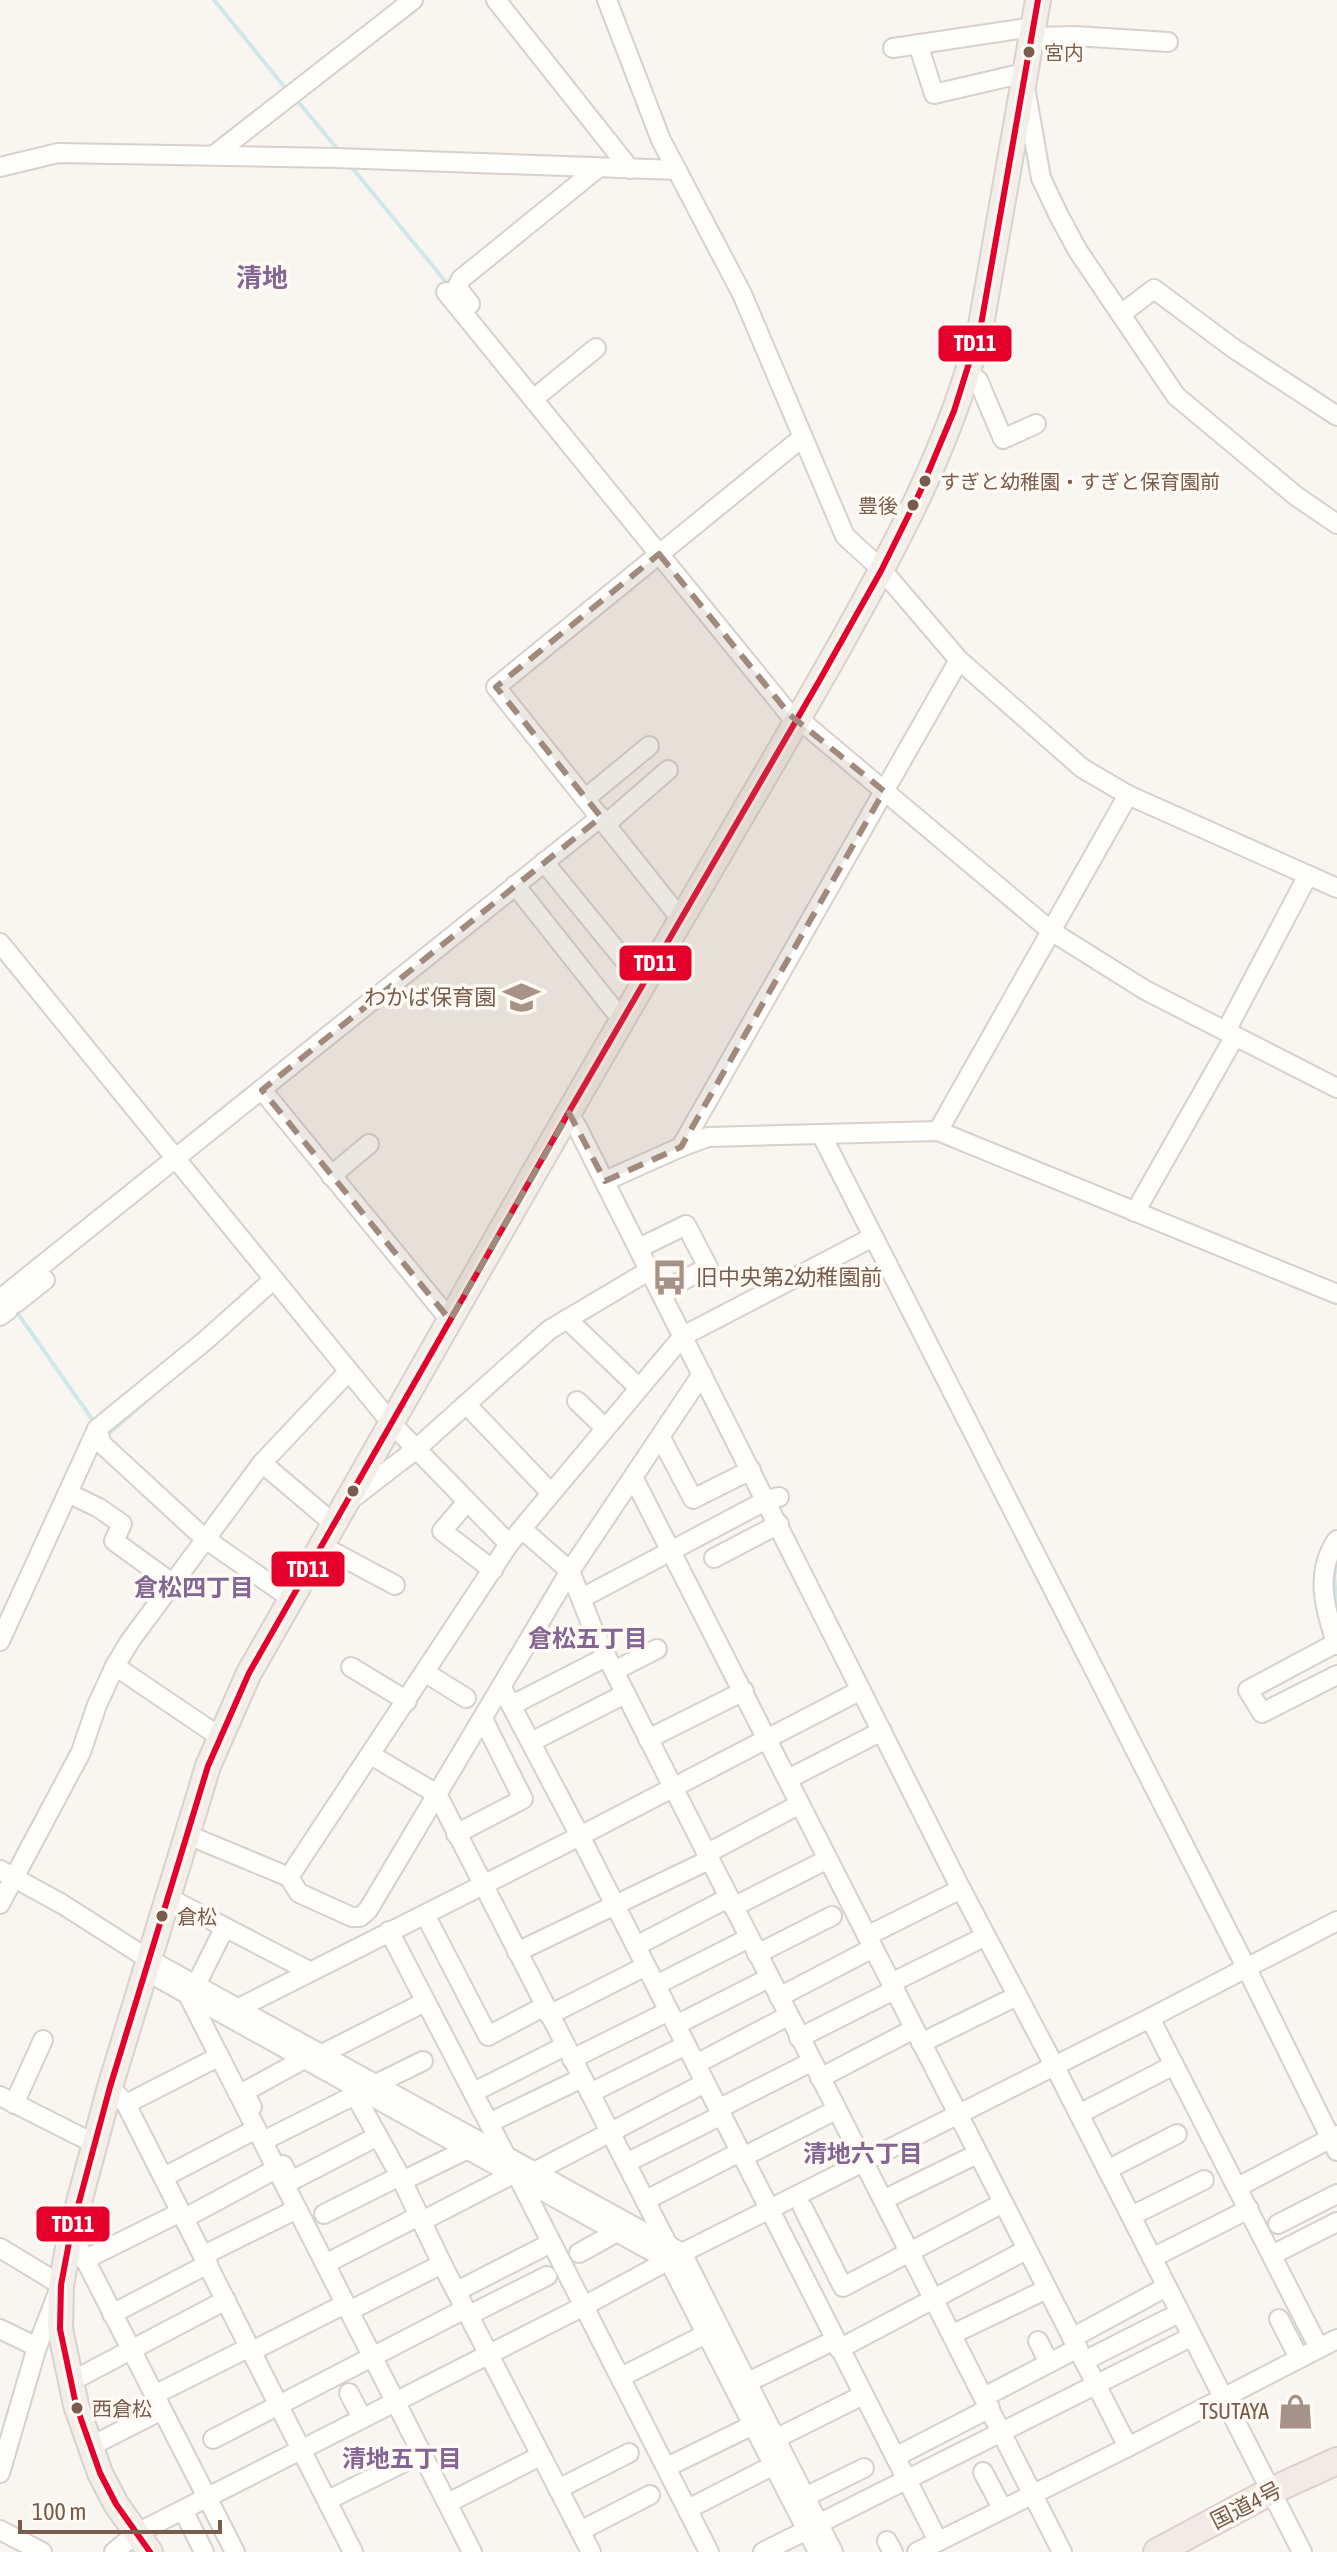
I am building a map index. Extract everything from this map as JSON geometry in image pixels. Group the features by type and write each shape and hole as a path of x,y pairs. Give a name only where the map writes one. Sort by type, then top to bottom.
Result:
{"highway":[{"name":"国道4号","path":"1157,2552 1271,2491 1337,2461"}],"main road":[{"path":"143,2542 116,2504 100,2473 70,2382 60,2329 61,2285 71,2232 95,2144 118,2096 148,1966 208,1766 249,1673 643,983 800,716 882,570 934,466 967,376 981,325 1038,0"}],"street":[{"path":"214,155 413,0"},
{"path":"496,0 630,169"},
{"path":"607,0 661,140 742,294 845,536 882,570 959,660 1082,768 1128,795 1337,888"},
{"path":"893,48 1032,32 1168,42"},
{"path":"918,44 934,94 1024,76 1041,178 1078,251 1176,396 1296,496 1337,524"},
{"path":"241,134 258,156"},
{"path":"0,167 58,153 258,156 677,170"},
{"path":"598,168 458,282 457,287 542,392 663,551"},
{"path":"1121,314 1154,289 1233,348 1337,416"},
{"path":"446,292 807,726 1051,931 1145,990 1337,1088"},
{"path":"542,392 596,348"},
{"path":"967,376 978,380 1003,439 1036,424"},
{"path":"681,919 496,687 803,437"},
{"path":"681,1147 959,660"},
{"path":"586,798 649,746"},
{"path":"6,1307 262,1090 544,862 668,770"},
{"path":"938,1131 1128,795"},
{"path":"544,862 643,983"},
{"path":"1135,1212 1231,1033 1308,875"},
{"path":"515,885 622,1020"},
{"path":"0,943 392,1424 509,1544"},
{"path":"262,1090 450,1320"},
{"path":"568,1116 576,1125 605,1181 751,1470 773,1498 779,1524 861,1690 961,1889 1027,2005 1054,2065 1302,2552"},
{"path":"605,1181 708,1137 938,1131 1337,1294"},
{"path":"821,1134 1335,2142 1238,2187"},
{"path":"331,1176 369,1144"},
{"path":"639,1248 686,1225 708,1267 661,1292"},
{"path":"289,1877 509,1544 683,1336 873,1237"},
{"path":"262,1463 340,1514 549,1330 650,1270"},
{"path":"0,1641 97,1429 206,1340 273,1280"},
{"path":"603,1298 618,1312"},
{"path":"567,1319 638,1387"},
{"path":"0,1904 7,1874 81,1752 97,1705 130,1641 262,1463 348,1372"},
{"path":"188,1835 289,1877 299,1893 352,1917 360,1917 368,1910 483,1719 507,1696 570,1571 702,1374"},
{"path":"577,1401 605,1428"},
{"path":"466,1404 551,1493"},
{"path":"97,1429 102,1444 204,1538 292,1599"},
{"path":"661,1438 693,1499 751,1470"},
{"path":"634,1479 1128,2447"},
{"path":"68,1493 99,1508 122,1524 114,1541 172,1583"},
{"path":"582,1598 773,1498"},
{"path":"466,1503 442,1531 493,1570"},
{"path":"714,1558 779,1524"},
{"path":"522,1529 570,1571 595,1634 672,1788 1062,2552"},
{"path":"1337,1540 1324,1565 1323,1584 1329,1622 1337,1644 1248,1690 1262,1713 1337,1675"},
{"path":"322,1546 395,1585"},
{"path":"507,1696 657,1649"},
{"path":"115,1666 220,1737"},
{"path":"351,1667 407,1701"},
{"path":"426,1673 466,1698"},
{"path":"239,2008 861,1690"},
{"path":"648,1739 744,1691"},
{"path":"531,1742 625,1694"},
{"path":"507,1696 938,2541"},
{"path":"456,1834 523,1799 483,1719"},
{"path":"788,1779 882,1731"},
{"path":"371,1755 437,1794 673,2253 805,2497 818,2552"},
{"path":"517,1952 708,1857 800,1804"},
{"path":"636,1946 828,1859"},
{"path":"7,1874 102,1928 148,1966 313,2057"},
{"path":"779,1997 961,1889"},
{"path":"169,1898 309,1971"},
{"path":"656,1985 832,1916"},
{"path":"114,2552 143,2542 183,2510 584,2306 673,2253 863,2163 1337,1921"},
{"path":"430,1924 488,2036 646,1966"},
{"path":"224,1929 192,1990 218,2057 291,2181 378,2136"},
{"path":"389,1931 489,2123 518,2170 551,2243 688,2509 701,2549"},
{"path":"799,2038 986,1936"},
{"path":"474,2092 769,1978"},
{"path":"192,1990 239,2008 364,2090 466,2150 518,2170 617,2232 673,2253"},
{"path":"425,2002 244,2092 276,2169 472,2552"},
{"path":"626,2163 720,2112 816,2070 918,2036 1027,2005"},
{"path":"696,2064 788,2016"},
{"path":"1150,2018 1319,2348"},
{"path":"43,2040 7,2100 95,2144"},
{"path":"489,2123 686,2045"},
{"path":"218,2057 118,2096 164,2177 353,2552"},
{"path":"164,2177 423,2061"},
{"path":"1079,2114 1174,2065"},
{"path":"325,2264 518,2170 610,2132 705,2083"},
{"path":"364,2090 378,2136 591,2552"},
{"path":"364,2090 673,2253 706,2334 774,2465 812,2527 833,2552"},
{"path":"646,2200 836,2110"},
{"path":"1107,2170 1177,2134"},
{"path":"324,2214 466,2150"},
{"path":"883,2200 977,2154"},
{"path":"84,2260 276,2169"},
{"path":"1131,2216 1204,2180"},
{"path":"1278,2224 1337,2194"},
{"path":"803,2208 843,2287 1003,2203"},
{"path":"112,2314 297,2209"},
{"path":"1152,2258 1249,2209"},
{"path":"1272,2255 1337,2222"},
{"path":"71,2232 235,2552"},
{"path":"579,2253 617,2232"},
{"path":"457,2291 551,2243"},
{"path":"0,2248 61,2285 37,2347 0,2473"},
{"path":"746,2383 837,2344 1026,2250"},
{"path":"91,2446 158,2402 251,2349 442,2264"},
{"path":"213,2439 372,2356 547,2276"},
{"path":"1078,2349 1166,2287"},
{"path":"953,2334 1047,2289"},
{"path":"70,2382 226,2300"},
{"path":"895,2457 1049,2363 1078,2349 1179,2313"},
{"path":"1279,2319 1299,2358"},
{"path":"0,2329 37,2347"},
{"path":"621,2377 706,2334"},
{"path":"763,2552 1191,2337"},
{"path":"920,2552 1337,2339"},
{"path":"1038,2341 1049,2363"},
{"path":"349,2393 362,2418"},
{"path":"775,2439 863,2395"},
{"path":"667,2467 753,2425"},
{"path":"558,2489 629,2453"},
{"path":"328,2500 421,2454"},
{"path":"448,2503 540,2456"},
{"path":"688,2509 774,2465"},
{"path":"805,2497 864,2468"},
{"path":"983,2472 1002,2508"},
{"path":"580,2531 650,2495"},
{"path":"183,2510 204,2552"},
{"path":"0,2530 42,2552"}],"highlighted area":[{"path":"659,554 790,715 884,791 681,1147 605,1181 569,1113 450,1320 262,1090 601,817 496,687"}],"waterway":[{"path":"214,0 287,90"},
{"path":"296,99 339,151"},
{"path":"349,164 450,287"},
{"path":"14,1308 94,1422"},
{"path":"106,1436 169,1381"},
{"path":"1337,1567 1334,1575 1337,1613"}],"transit line":[{"name":"TD11","path":"150,2552 116,2504 100,2473 76,2405 60,2329 61,2285 71,2232 110,2087 208,1766 249,1673 818,683 881,571 920,492 954,411 981,325 1038,0"}],"place":[{"name":"宮内","path":"1029,52"},
{"name":"すぎと幼稚園・すぎと保育園前","path":"925,481"},
{"name":"豊後","path":"913,505"},
{"name":"わかば保育園","path":"522,997"},
{"name":"旧中央第2幼稚園前","path":"670,1277"},
{"name":"倉松","path":"162,1916"},
{"name":"西倉松","path":"77,2408"},
{"name":"TSUTAYA","path":"1295,2411"}],"district":[{"name":"清地","path":"262,278"},
{"name":"倉松四丁目","path":"194,1587"},
{"name":"倉松五丁目","path":"588,1638"},
{"name":"清地六丁目","path":"863,2153"},
{"name":"清地五丁目","path":"402,2458"}]}
